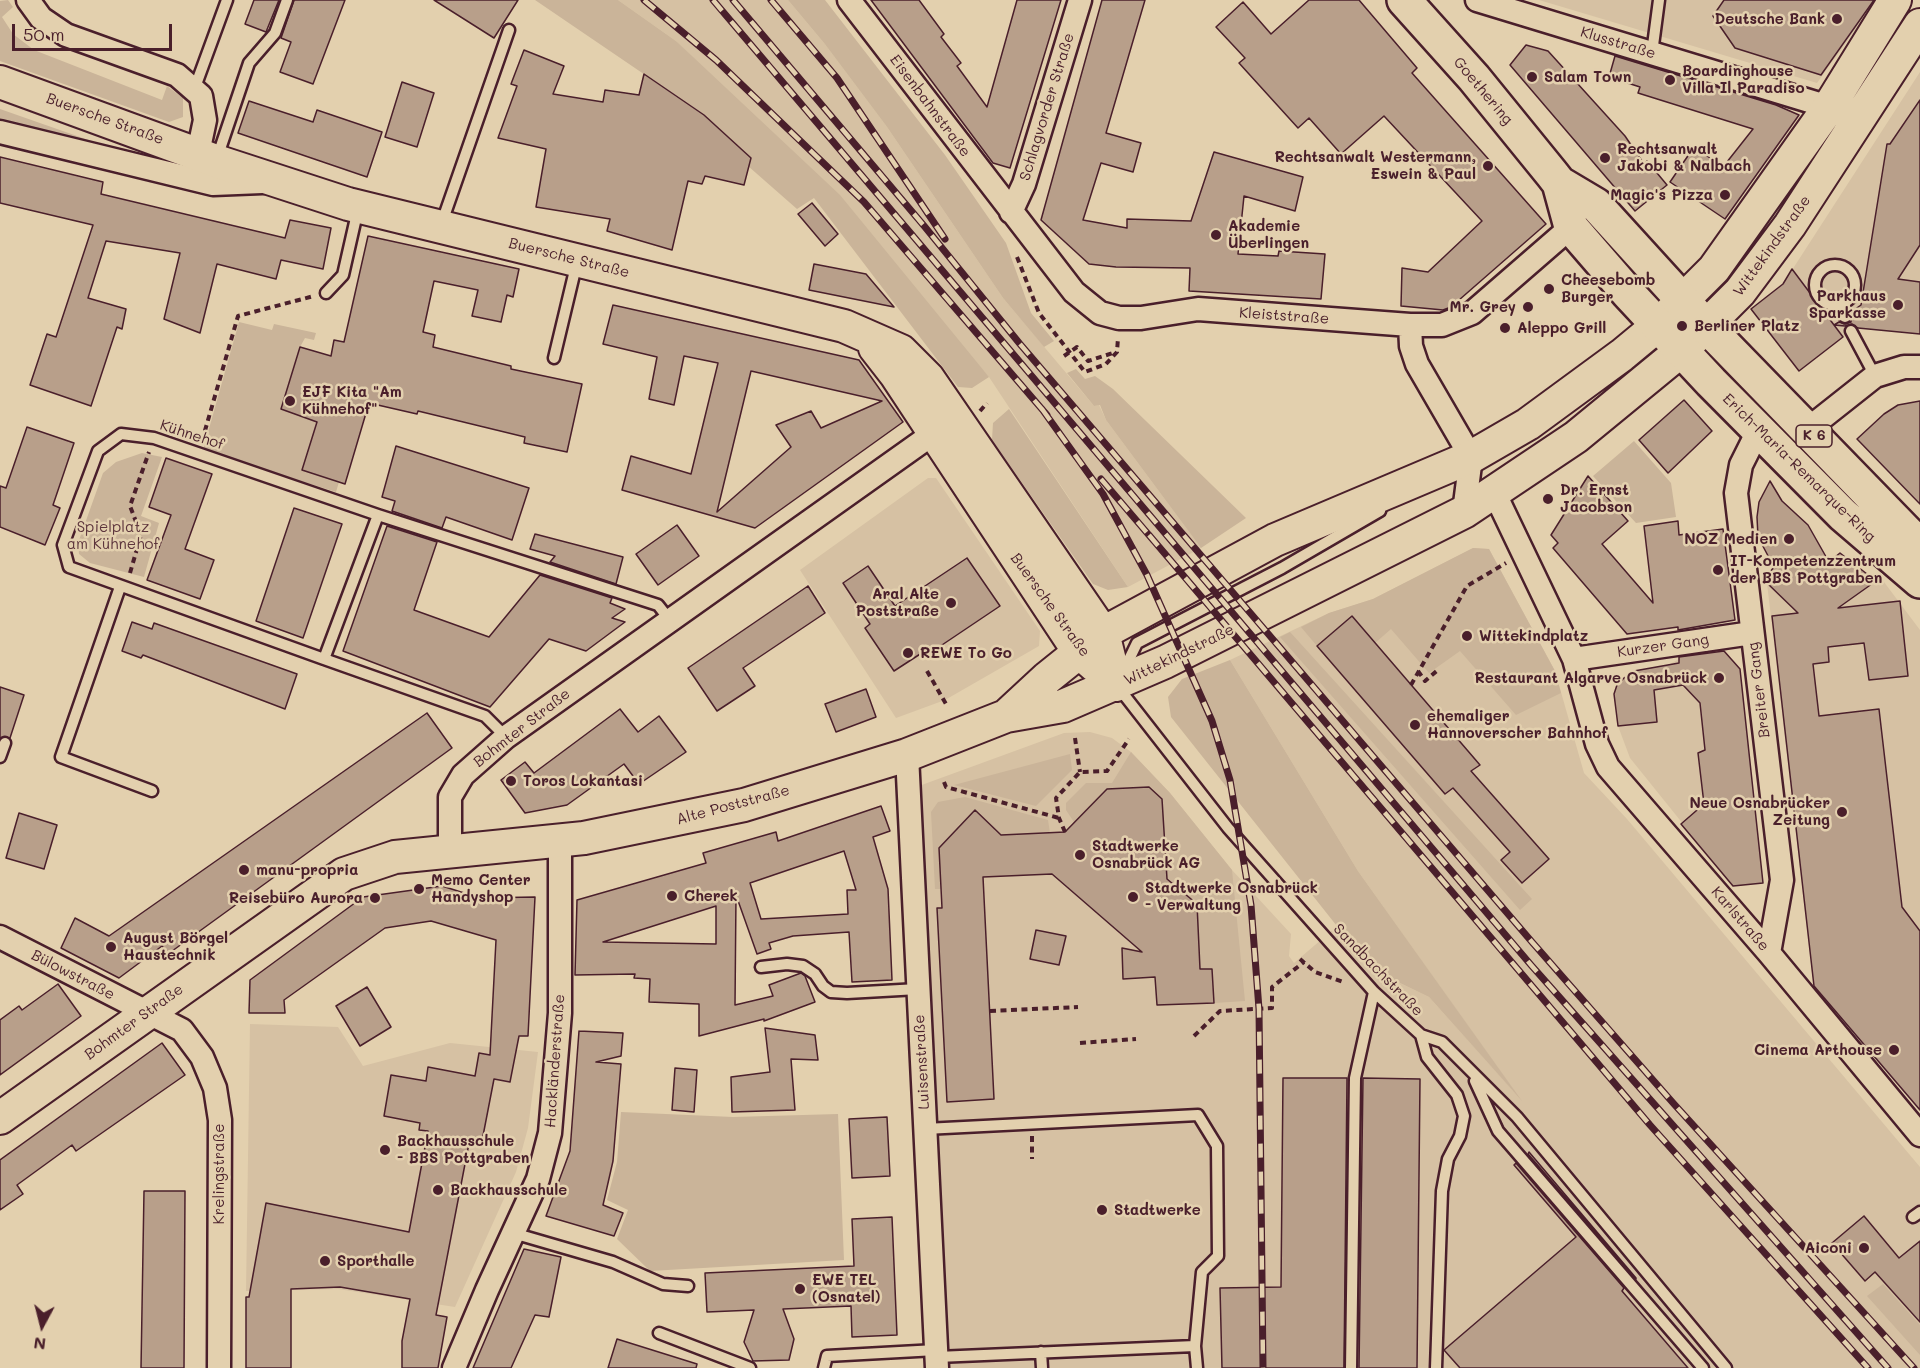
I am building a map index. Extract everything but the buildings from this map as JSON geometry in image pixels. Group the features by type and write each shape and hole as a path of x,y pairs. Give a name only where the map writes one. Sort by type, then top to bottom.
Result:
{"main road":[{"name":"Goethering","path":"1404,0 1474,78 1559,183 1596,205 1683,301"},
{"path":"1091,643 1275,540 1471,457 1528,424 1575,392 1657,326 1714,269 1828,107 1895,0"},
{"name":"Wittekindstraße","path":"1116,685 1464,512 1495,494 1576,437 1695,338 1740,292 1790,225 1920,25"},
{"name":"Buersche Straße","path":"0,82 277,182 359,207 861,332 901,351 928,378 1116,685"},
{"name":"Goethering","path":"1559,183 1571,228 1657,326"},
{"name":"Erich-Maria-Remarque-Ring","path":"1683,301 1695,338 1759,429 1843,514 1920,581"},
{"path":"1657,326 1688,328 1695,338 1862,505 1895,519"},
{"name":"Buersche Straße","path":"861,332 896,375 934,433 1091,643"},
{"name":"Erich-Maria-Remarque-Ring","path":"1695,338 1808,429 1920,546"},
{"name":"Alte Poststraße","path":"1006,716 1091,643"},
{"name":"Alte Poststraße","path":"450,851 560,842 647,827 744,805 907,755 1006,716 1064,706 1116,685"},
{"name":"Bohmter Straße","path":"0,1118 146,1012 344,874 395,857 450,851"}],"street":[{"path":"28,0 41,18 66,35 177,75 201,96 206,120 207,157"},
{"name":"Eisenbahnstraße","path":"849,0 1011,212"},
{"name":"Schlagvorder Straße","path":"1011,212 1024,184 1080,0"},
{"name":"Klusstraße","path":"1477,0 1828,107"},
{"name":"Buersche Straße","path":"0,132 213,184 277,182"},
{"name":"Kleiststraße","path":"1011,212 1074,292 1100,313 1119,318 1141,318 1198,309 1410,325 1442,325 1472,313 1571,228"},
{"path":"1410,325 1411,346 1417,364 1471,457 1464,512"},
{"path":"1808,429 1875,376 1904,367 1920,367"},
{"name":"Breiter Gang","path":"1759,429 1742,465 1736,493 1782,880 1769,953"},
{"name":"Bohmter Straße","path":"450,851 450,797 463,775 506,737 669,619 934,433"},
{"path":"1495,494 1574,659"},
{"name":"Kurzer Gang","path":"1574,659 1752,633"},
{"name":"Karlstraße","path":"1574,659 1597,744 1608,767 1769,953 1920,1135"},
{"name":"Luisenstraße","path":"907,755 937,1358"},
{"name":"Hackländerstraße","path":"454,1368 538,1179 550,1133 560,1013 560,842"},
{"name":"Bülowstraße","path":"0,937 146,1012"},
{"name":"Krelingstraße","path":"146,1012 182,1030 202,1058 215,1088 220,1119 219,1368"}],"lane":[{"path":"194,90 226,0"},
{"path":"207,157 249,63 275,33 287,0"},
{"path":"1652,53 1659,0"},
{"path":"440,226 509,30"},
{"path":"326,293 343,275 359,207"},
{"path":"554,358 578,260"},
{"path":"1840,305 1845,317"},
{"path":"1851,331 1875,376"},
{"name":"Kühnehof","path":"506,737 485,716 69,567 63,545 98,451 121,434 154,438 378,515 658,605 669,619"},
{"name":"Wittekindstraße","path":"1116,685 1137,643 1282,568 1471,457"},
{"path":"324,659 378,515"},
{"path":"122,587 61,757 152,791"},
{"name":"Sandbachstraße","path":"1116,685 1228,828 1374,992 1421,1035 1442,1042 1473,1076 1517,1117 1726,1368"},
{"path":"0,757 5,743"},
{"path":"761,967 788,964 802,966 814,974 831,992 918,989"},
{"path":"1351,1368 1355,1078 1374,992"},
{"path":"1421,1035 1427,1057 1457,1095 1464,1116 1460,1136 1448,1159 1442,1191 1436,1368"},
{"path":"1473,1076 1497,1131 1703,1368"},
{"path":"925,1129 1198,1115 1216,1146 1218,1256 1202,1272 1195,1346 1197,1368"},
{"path":"513,1233 613,1262 663,1284 688,1286"},
{"path":"659,1333 750,1368"},
{"path":"824,1368 827,1356 937,1358 1195,1346"},
{"path":"1041,1352 1042,1368"}],"path":[{"path":"1015,250 1039,314 1069,353 1085,372 1106,364 1117,352 1088,361 1077,347 1069,353 1064,356"},
{"path":"198,453 238,316 326,293"},
{"path":"982,408 987,403"},
{"path":"122,587 141,535 130,506 154,438"},
{"path":"1411,685 1467,586 1507,562"},
{"path":"1418,671 1425,681 1439,669"},
{"path":"927,671 946,704"},
{"path":"1075,738 1080,772"},
{"path":"1065,832 1059,818 1056,798 1080,772 1107,771 1129,739"},
{"path":"944,782 946,787 1059,818"},
{"path":"1194,1036 1220,1011 1272,1008 1272,987 1302,961 1315,972 1374,992"},
{"path":"990,1011 1078,1007"},
{"path":"1080,1043 1136,1039"}],"shaded area":[{"path":"618,0 788,0 824,43 887,127 1003,298 1094,406 1099,405 1106,420 1201,548 1128,587 989,377 676,41"},
{"path":"1539,0 1877,0 1817,83"},
{"path":"1920,72 1920,334 1856,327 1799,371 1751,309 1783,284"},
{"path":"928,478 936,478 1040,631 1039,646 945,700 896,718 800,570"},
{"path":"1770,482 1781,500 1808,525 1828,560 1840,553 1870,577 1875,575 1881,578 1920,630 1920,1110 1814,990 1766,577 1775,569 1758,537 1759,502"},
{"path":"1473,548 1489,549 1555,671 1584,773 1627,819 1920,1167 1920,1368 937,1368 908,790 1064,733 1090,732 1112,738 1131,752 1170,793 1232,870 1291,934 1289,956 1294,963 1336,927 1371,969 1429,997 1517,1095 1358,871 1230,660 1329,613 1373,599"},
{"path":"1724,651 1740,669 1763,883 1733,886 1630,758 1618,726 1614,695 1679,659"},
{"name":"Backhausschule - BBS Pottgraben","path":"250,1024 338,1027 363,1066 450,1043 538,1052 528,1128 516,1172 455,1307 338,1289 246,1291"}],"green space":[{"path":"8,0 13,7 2,17 13,34 34,50 162,100 167,86 183,98 183,117 169,122 0,61 0,1"},
{"path":"535,0 618,0 676,41 840,195 989,377 972,388 958,387 814,198 797,209 748,166 704,115"},
{"path":"788,0 825,0 945,155 1006,243 1031,313 1054,341 1044,347 1003,298 887,127 824,43"},
{"path":"0,109 114,149 0,120"},
{"name":"EJF Kita \"Am Kühnehof\"","path":"239,322 272,330 274,324 316,333 314,340 305,338 300,347 317,421 339,482 336,492 203,450"},
{"path":"1076,369 1085,379 1095,376 1113,389 1246,518 1201,548 1106,420 1100,405 1094,406 1067,373"},
{"path":"1009,409 1128,587 1108,590 1093,584 992,440 993,423"},
{"path":"1634,441 1671,483 1676,517 1636,523 1593,476"},
{"name":"Spielplatz am Kühnehof","path":"142,453 162,457 141,516 159,523 144,577 90,563 79,554 78,543 103,473 116,462"},
{"name":"Wittekindplatz","path":"1473,548 1489,549 1555,671 1561,693 1516,715 1460,651 1429,673 1391,629 1375,643 1317,646 1301,627 1329,613 1373,599"},
{"path":"1290,632 1532,899 1520,910 1280,637"},
{"path":"1230,660 1358,871 1522,1101 1429,997 1371,969 1171,717 1168,697 1182,679"},
{"path":"1131,752 1170,793 1232,870 1245,1001 1214,1003 1212,969 1200,969 1197,904 1167,879 1162,799 1149,787 1107,789 1074,822 1066,810 1066,803 1086,783 1112,783"},
{"path":"1070,754 1072,770 1036,806 954,785"},
{"path":"965,797 1048,820 1050,833 1001,835 975,810 939,848 941,889 935,889 931,812 938,802"},
{"path":"621,1112 733,1117 838,1114 844,1260 650,1271 617,1239 628,1210 607,1200 617,1162"},
{"path":"1883,1284 1920,1325 1920,1355 1867,1296"}],"railway":[{"path":"644,0 716,60 864,202 1047,415"},
{"path":"713,0 1531,965 1888,1368"},
{"path":"733,0 925,227 1020,344 1532,942 1674,1104 1914,1368"},
{"path":"771,0 837,78 945,239"},
{"path":"1042,409 1103,494 1147,575 1212,721 1230,780 1251,905 1259,1009 1263,1368"},
{"path":"1101,479 1154,541"},
{"path":"1149,535 1650,1125 1868,1368"}],"place":[{"name":"Deutsche Bank","path":"1837,19"},
{"name":"Salam Town","path":"1532,77"},
{"name":"Boardinghouse Villa Il Paradiso","path":"1670,80"},
{"name":"Rechtsanwalt Jakobi & Nalbach","path":"1605,158"},
{"name":"Rechtsanwalt Westermann, Eswein & Paul","path":"1488,166"},
{"name":"Magic's Pizza","path":"1725,195"},
{"name":"Akademie Überlingen","path":"1216,235"},
{"name":"Cheesebomb Burger","path":"1549,289"},
{"name":"Parkhaus Sparkasse","path":"1898,305"},
{"name":"Mr. Grey","path":"1528,307"},
{"name":"Berliner Platz","path":"1682,326"},
{"name":"Aleppo Grill","path":"1505,328"},
{"name":"EJF Kita \"Am Kühnehof\"","path":"290,401"},
{"name":"Dr. Ernst Jacobson","path":"1548,499"},
{"name":"NOZ Medien","path":"1789,539"},
{"name":"IT-Kompetenzzentrum der BBS Pottgraben","path":"1718,570"},
{"name":"Aral Alte Poststraße","path":"951,603"},
{"name":"Wittekindplatz","path":"1467,636"},
{"name":"REWE To Go","path":"908,653"},
{"name":"Restaurant Algarve Osnabrück","path":"1719,678"},
{"name":"ehemaliger Hannoverscher Bahnhof","path":"1415,725"},
{"name":"Toros Lokantasi","path":"511,781"},
{"name":"Neue Osnabrücker Zeitung","path":"1842,812"},
{"name":"Stadtwerke Osnabrück AG","path":"1080,855"},
{"name":"manu-propria","path":"244,870"},
{"name":"Memo Center Handyshop","path":"419,889"},
{"name":"Cherek","path":"672,896"},
{"name":"Stadtwerke Osnabrück - Verwaltung","path":"1133,897"},
{"name":"Reisebüro Aurora","path":"375,898"},
{"name":"August Börgel Haustechnik","path":"111,947"},
{"name":"Cinema Arthouse","path":"1894,1050"},
{"name":"Backhausschule - BBS Pottgraben","path":"385,1150"},
{"name":"Backhausschule","path":"438,1190"},
{"name":"Stadtwerke","path":"1102,1210"},
{"name":"Aiconi","path":"1864,1248"},
{"name":"Sporthalle","path":"325,1261"},
{"name":"EWE TEL (Osnatel)","path":"800,1289"}]}
